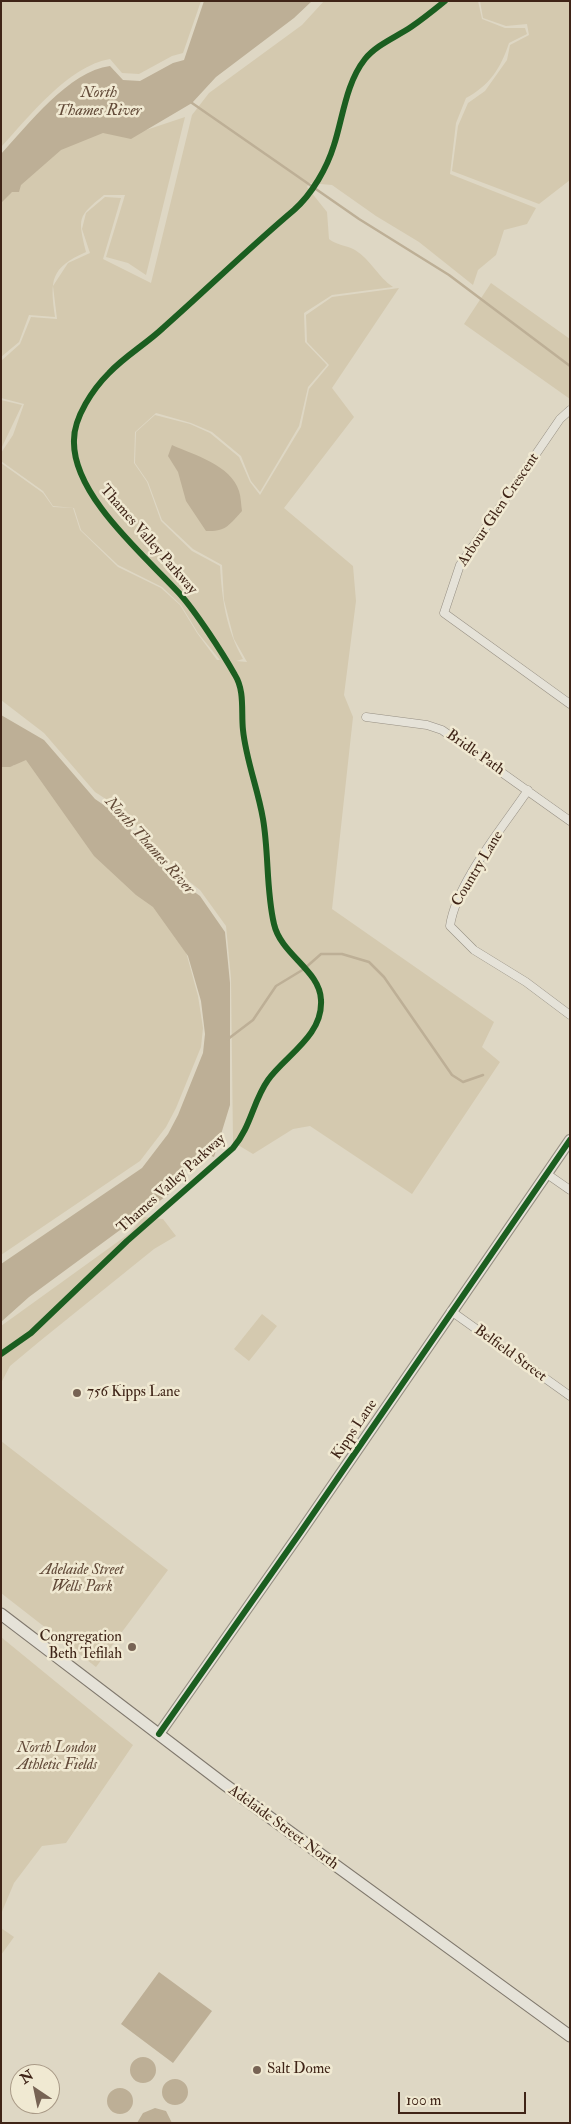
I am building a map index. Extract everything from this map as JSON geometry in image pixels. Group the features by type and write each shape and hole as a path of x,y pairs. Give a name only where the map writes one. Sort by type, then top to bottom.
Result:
{"main road":[{"name":"Adelaide Street North","path":"1,1614 246,1801 570,2036"}],"street":[{"name":"Arbour Glen Crescent","path":"570,410 560,419 460,565 444,613 570,704"},
{"name":"Bridle Path","path":"366,717 437,728 570,820"},
{"name":"Country Lane","path":"528,790 466,883 452,912 450,926 474,950 526,982 570,1015"},
{"name":"Kipps Lane","path":"159,1734 306,1525 570,1140"},
{"path":"547,1174 570,1190"},
{"name":"Belfield Street","path":"451,1311 570,1396"}],"green space":[{"path":"1,1 201,1 183,53 172,56 139,74 122,73 110,59 79,71 50,94 1,147"},
{"path":"324,1 478,1 482,19 505,28 525,28 527,34 509,43 498,68 488,82 466,98 456,123 450,174 536,208 527,224 504,230 496,255 478,270 473,285 419,242 376,216 332,185 309,183 307,187 327,212 329,239 335,243 352,248 361,254 393,287 332,295 304,313 305,342 327,365 308,387 299,426 260,492 251,481 241,456 212,432 191,423 156,413 135,432 134,463 147,482 161,521 192,551 220,566 222,590 226,614 234,639 224,600 222,565 193,549 162,520 148,482 135,463 136,432 155,415 190,424 210,433 239,457 250,482 260,495 301,427 309,389 329,365 307,342 306,315 332,297 399,288 332,388 354,417 284,508 353,566 356,601 344,695 353,717 332,909 494,1022 482,1047 500,1062 412,1194 310,1126 293,1129 253,1154 233,1142 231,978 226,926 200,890 176,871 118,807 95,792 44,733 1,700 1,463 43,493 53,507 73,508 80,530 118,567 161,588 180,605 197,633 217,660 220,660 198,633 181,605 162,587 118,565 81,530 74,508 53,506 43,491 1,461 1,453 13,435 24,404 1,398 1,361 20,344 31,317 57,319 53,286 68,263 90,253 82,229 86,213 105,197 121,198 103,259 151,283 192,115 209,93 302,25","holes":["234,639 247,662 236,661 243,659"]},
{"path":"480,1 570,1 570,180 539,204 452,171 458,126 468,103 485,91 507,60 510,45 529,35 527,24 506,26 483,18"},
{"path":"185,117 146,275 128,263 106,257 125,195 104,195 89,208 82,219 81,225 86,252 65,264 55,277 53,293 55,317 29,315 19,342 1,357 1,198 61,145 103,129 131,135"},
{"path":"491,283 570,339 570,399 464,324"},
{"path":"1,400 22,405 1,449"},
{"path":"25,755 152,902 186,952 198,996 203,1028 201,1047 176,1108 166,1127 140,1161 1,1255 1,766 13,766"},
{"path":"143,1217 163,1219 176,1236 154,1249 10,1366 1,1383 1,1326 130,1233"},
{"path":"262,1314 277,1326 249,1361 234,1349"},
{"name":"Adelaide Street Wells Park","path":"1,1441 168,1570 96,1667 1,1593"},
{"name":"North London Athletic Fields","path":"1,1637 133,1745 66,1843 42,1846 14,1883 1,1914"},
{"path":"1,1928 14,1937 1,1955"}],"water":[{"name":"North Thames River","path":"204,1 312,1 294,18 216,77 192,103 131,139 103,133 61,150 21,185 19,192 12,192 1,203 1,154 50,101 79,78 95,70 110,66 123,80 140,81 173,63 184,60"},
{"path":"172,445 211,462 228,474 235,482 240,493 242,511 227,527 206,531 186,501 178,472 168,456"},
{"name":"North Thames River","path":"1,715 44,740 95,799 117,814 175,878 200,896 225,932 230,983 230,1105 214,1157 199,1152 169,1194 29,1297 1,1322 1,1264 142,1168 168,1134 178,1115 203,1053 205,1034 201,1001 188,956 153,907 136,895 94,856 26,760 10,767 1,767"},
{"path":"159,1972 212,2011 173,2063 121,2024"},
{"path":"143,2057 152,2061 156,2070 152,2079 143,2083 134,2079 130,2070 134,2061"},
{"path":"175,2079 184,2083 188,2092 184,2101 175,2105 166,2101 162,2092 166,2083"},
{"path":"120,2088 129,2092 133,2101 129,2110 120,2114 111,2110 107,2101 111,2092"},
{"path":"155,2108 166,2111 172,2123 137,2123 143,2113"}],"waterway":[{"path":"192,103 359,219 449,275 570,366"},
{"path":"228,1039 253,1020 276,986 304,969 321,954 342,954 369,962 384,977 452,1075 463,1082 483,1075"}],"cycle path":[{"name":"Thames Valley Parkway","path":"1,1354 31,1333 127,1241 233,1148 244,1131 268,1080 310,1035 320,1013 321,1000 319,989 308,971 284,945 274,924 271,911 263,819 245,741 238,681 216,644 186,601 130,543 97,503 85,482 77,461 74,440 77,422 91,395 115,367 156,334 301,204 313,188 327,163 334,145 349,89 365,59 445,1"},
{"path":"159,1734 300,1533 570,1140"}],"place":[{"name":"756 Kipps Lane","path":"77,1393"},
{"name":"Congregation Beth Tefilah","path":"132,1647"},
{"name":"Salt Dome","path":"257,2070"}]}
